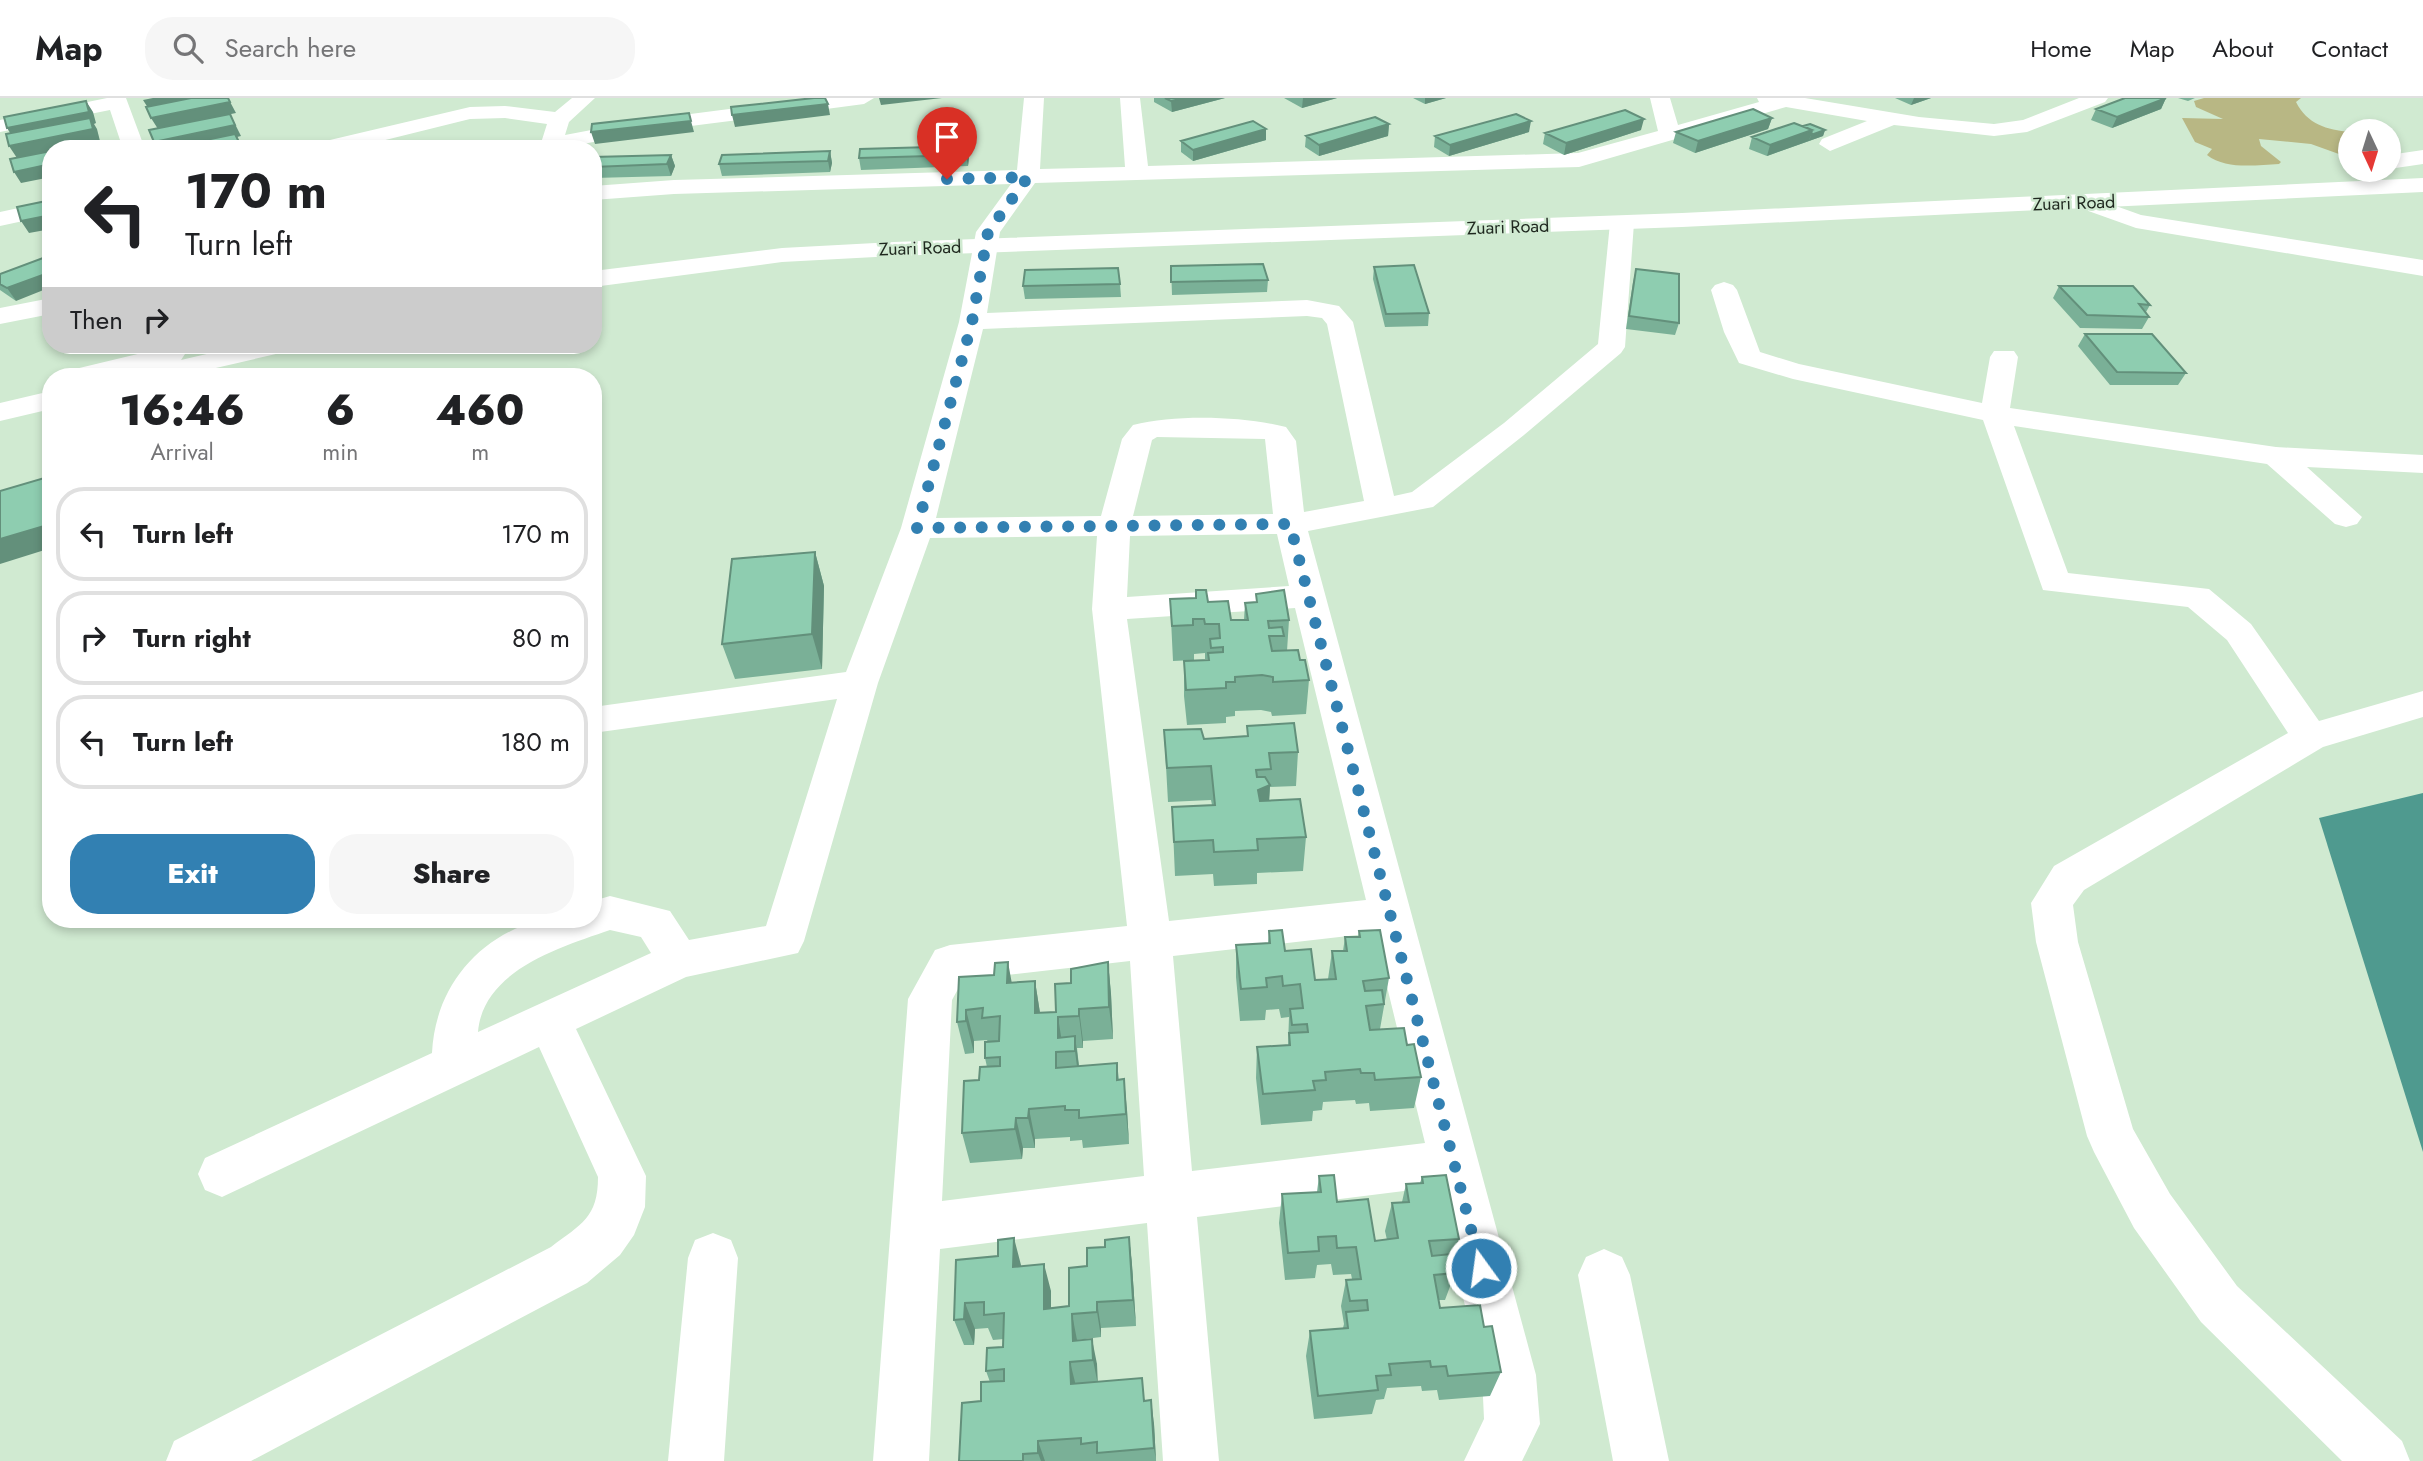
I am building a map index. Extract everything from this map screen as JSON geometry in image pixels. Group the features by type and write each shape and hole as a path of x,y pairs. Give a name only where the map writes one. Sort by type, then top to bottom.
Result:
{"main road":[{"path":"551,140 559,119 585,98"},
{"path":"580,140 644,126 864,98"},
{"path":"222,1174 550,1023 678,960 783,941 860,683 917,528 972,322 987,239 1028,177 1034,98"},
{"path":"1129,98 1137,173"},
{"path":"1660,98 1670,134"},
{"path":"1818,106 1843,98"},
{"path":"602,192 674,187 1579,160 1776,99 1893,118 1994,130 2027,126 2098,98"},
{"path":"0,126 118,102 131,140"},
{"path":"358,140 471,113 505,112 559,119"},
{"path":"1830,144 1893,118"},
{"path":"2401,162 2423,157"},
{"path":"2401,167 2423,175"},
{"name":"Zuari Road","path":"602,260 779,241 987,239 1622,223 2088,203 2130,194 2423,169"},
{"path":"2130,194 2146,177 2269,170"},
{"name":"Zuari Road","path":"602,278 782,255 987,239 2423,185"},
{"path":"2130,194 2260,212 2423,205"},
{"path":"2088,203 2136,221 2423,268"},
{"path":"0,219 42,210"},
{"path":"917,528 1114,528 1290,524 1422,500 1514,429 1611,347 1622,223"},
{"path":"1724,290 1737,332 1749,356 1793,371 1995,414 2276,456 2423,464"},
{"path":"0,316 42,308"},
{"path":"972,322 1307,308 1330,312 1340,322 1381,509"},
{"path":"115,368 173,354"},
{"path":"192,368 245,354"},
{"path":"2004,357 1995,414 2055,582 2197,597 2239,632 2309,737"},
{"path":"0,396 42,386"},
{"path":"0,412 42,402"},
{"path":"1191,1461 1150,940 1109,609 1114,528 1138,439 1143,431 1157,428 1260,429 1276,433 1282,441 1290,524 1509,1375 1512,1424 1492,1461"},
{"path":"2276,456 2346,517"},
{"path":"1109,609 1308,596"},
{"path":"602,719 860,683"},
{"path":"2382,1461 2220,1304 2152,1211 2110,1136 2057,942 2052,903 2069,878 2309,737 2423,704"},
{"path":"602,916 610,913 655,923 678,960"},
{"path":"901,1461 930,999 950,963 1390,914"},
{"path":"454,1066 458,1018 471,987 494,963 564,928"},
{"path":"194,1461 569,1265 611,1233 624,1200 622,1176 550,1023"},
{"path":"916,1228 1454,1162"},
{"path":"696,1461 713,1258"},
{"path":"1604,1275 1641,1461"}],"shaded area":[{"path":"2204,98 2301,98 2296,102 2306,116 2318,124 2338,131 2338,154 2311,144 2259,139 2261,146 2281,162 2279,164 2242,166 2223,163 2207,155 2212,149 2195,142 2182,118 2223,119 2196,107 2194,101"}],"water":[{"path":"2423,793 2423,1152 2319,818"}],"building":[{"path":"191,98 228,98 230,102 151,118 146,107"},
{"path":"825,98 828,104 732,115 731,107"},
{"path":"2125,98 2166,98 2117,117 2096,109"},
{"path":"86,101 89,112 7,128 4,117"},
{"path":"1753,109 1772,118 1698,141 1676,132"},
{"path":"1625,110 1644,119 1566,143 1545,133"},
{"path":"689,113 691,121 591,132 592,124"},
{"path":"230,114 235,125 164,140 153,140 149,130"},
{"path":"1516,114 1531,121 1450,145 1435,136"},
{"path":"1375,117 1389,124 1319,145 1306,136"},
{"path":"90,118 93,129 9,146 6,134"},
{"path":"1253,121 1266,129 1193,150 1181,141"},
{"path":"1794,123 1812,130 1770,145 1752,137"},
{"path":"1810,124 1825,130 1811,135 1812,130 1803,126"},
{"path":"235,134 238,140 206,140"},
{"path":"967,146 966,155 859,158 860,149"},
{"path":"830,151 828,161 719,164 722,155"},
{"path":"42,153 42,166 14,172 10,159"},
{"path":"671,155 667,164 602,167 602,157"},
{"path":"42,202 42,217 21,221 17,207"},
{"path":"42,258 42,275 7,288 0,284 0,274"},
{"path":"1263,264 1268,280 1171,282 1171,266"},
{"path":"1414,265 1429,313 1386,314 1374,267"},
{"path":"1118,268 1120,284 1023,286 1025,270"},
{"path":"1636,269 1679,274 1679,323 1629,316"},
{"path":"2059,286 2133,286 2150,305 2139,304 2149,317 2087,315"},
{"path":"2085,334 2152,334 2186,373 2117,372"},
{"path":"42,479 42,527 0,539 0,491"},
{"path":"815,552 812,634 722,644 732,559"},
{"path":"1196,590 1206,590 1208,602 1228,601 1231,620 1248,620 1245,603 1257,602 1256,594 1284,590 1289,620 1268,621 1269,628 1282,627 1284,636 1269,636 1272,651 1298,650 1300,660 1305,660 1309,680 1273,682 1273,677 1262,675 1235,677 1235,682 1226,682 1226,688 1186,690 1184,661 1209,660 1208,653 1223,652 1223,647 1211,648 1210,639 1220,638 1219,624 1205,624 1204,619 1193,619 1193,625 1172,626 1170,599 1196,598"},
{"path":"1294,723 1298,752 1269,753 1271,769 1256,770 1257,777 1265,777 1270,785 1258,790 1260,801 1300,799 1306,837 1257,839 1258,850 1214,852 1213,840 1174,842 1172,807 1215,805 1211,766 1167,768 1164,730 1201,729 1204,739 1248,736 1247,726"},
{"path":"1282,930 1285,951 1311,949 1315,980 1336,979 1332,951 1347,951 1345,937 1360,937 1359,931 1380,930 1389,978 1363,981 1365,991 1382,990 1384,1004 1366,1006 1370,1030 1404,1028 1407,1045 1414,1044 1421,1077 1375,1080 1374,1073 1361,1073 1360,1069 1325,1072 1326,1080 1313,1081 1315,1090 1263,1094 1257,1047 1290,1045 1289,1033 1308,1032 1307,1024 1292,1025 1290,1009 1303,1008 1300,984 1283,986 1282,976 1266,978 1267,987 1241,989 1236,945 1270,943 1269,931"},
{"path":"1008,962 1007,983 1035,981 1035,1013 1056,1012 1055,984 1071,983 1071,969 1108,962 1109,1007 1079,1009 1079,1016 1058,1017 1058,1038 1075,1036 1075,1051 1056,1052 1056,1068 1117,1063 1117,1080 1124,1079 1126,1114 1079,1118 1079,1110 1065,1110 1065,1106 1029,1109 1028,1118 1016,1118 1015,1129 962,1133 964,1081 979,1080 980,1067 1000,1066 1000,1057 985,1058 985,1042 999,1041 1000,1016 982,1018 983,1008 966,1010 966,1021 957,1022 959,977 994,975 995,963"},
{"path":"1334,1175 1337,1202 1368,1199 1375,1241 1398,1238 1392,1203 1409,1202 1406,1184 1423,1183 1422,1177 1446,1175 1459,1239 1429,1241 1432,1256 1451,1254 1455,1273 1434,1275 1440,1308 1480,1305 1484,1327 1492,1326 1501,1372 1448,1376 1446,1366 1431,1367 1430,1361 1389,1364 1391,1375 1376,1376 1378,1390 1318,1396 1310,1331 1348,1328 1346,1312 1368,1310 1367,1300 1350,1301 1346,1280 1361,1279 1356,1247 1337,1248 1336,1236 1318,1237 1319,1251 1288,1253 1282,1194 1321,1192 1319,1176"},
{"path":"1129,1237 1133,1300 1097,1302 1097,1312 1072,1314 1073,1341 1092,1339 1093,1360 1070,1362 1071,1384 1142,1378 1144,1401 1151,1400 1154,1448 1097,1453 1097,1442 1081,1444 1081,1438 1038,1441 1038,1453 1023,1454 1023,1461 959,1461 962,1403 981,1401 981,1382 1004,1381 1004,1369 986,1371 987,1348 1003,1347 1004,1313 984,1315 984,1302 965,1303 964,1319 954,1320 956,1260 998,1256 998,1240 1014,1238 1013,1267 1044,1264 1044,1309 1069,1306 1069,1268 1087,1266 1087,1248 1105,1247 1105,1240"}],"route":[{"path":"947,179 1028,177 988,232 972,322 917,528 1114,528 1290,524 1481,1268"}]}
